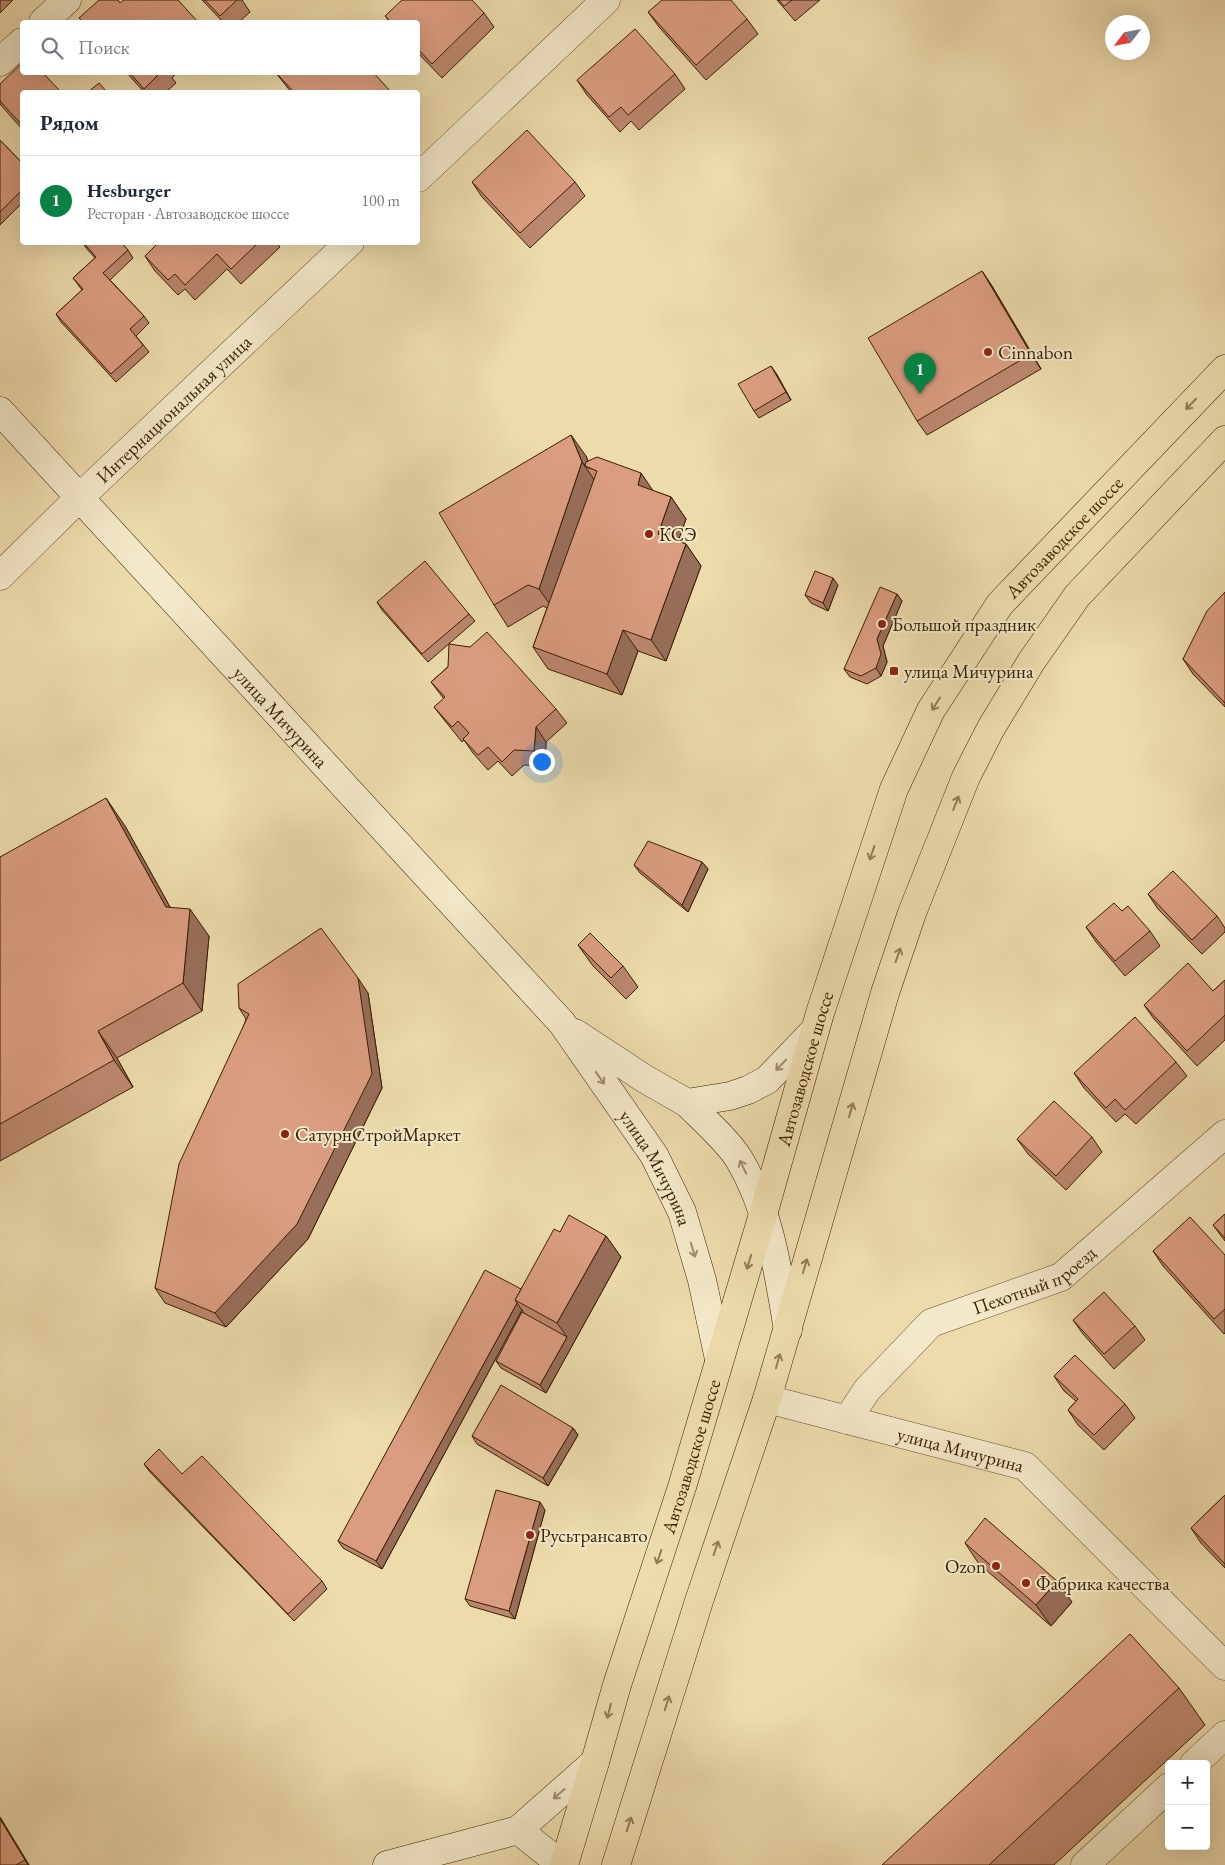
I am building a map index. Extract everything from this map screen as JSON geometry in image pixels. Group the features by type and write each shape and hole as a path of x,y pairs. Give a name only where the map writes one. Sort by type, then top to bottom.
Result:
{"main road":[{"path":"45,20 67,0"},
{"path":"420,176 606,0"},
{"path":"0,62 20,44"},
{"name":"Интернациональная улица","path":"0,576 80,497 347,245"},
{"name":"Автозаводское шоссе","path":"563,1865 612,1700 682,1487 764,1211 815,1030 894,788 932,710 1000,604 1225,369"},
{"name":"улица Мичурина","path":"0,411 562,1024 654,1155 682,1212 702,1280 719,1359"},
{"path":"616,1865 699,1601 767,1399 885,993 912,913 966,777 991,728 1031,662 1077,596 1225,440"},
{"name":"улица Мичурина","path":"562,1024 645,1079 686,1103 714,1129 738,1157 764,1211 780,1279 788,1330"},
{"path":"686,1103 730,1096 748,1090 767,1080 815,1030"},
{"name":"Пехотный проезд","path":"847,1420 867,1390 931,1323 1061,1277 1225,1134"},
{"name":"улица Мичурина","path":"767,1399 1025,1466 1223,1661"},
{"path":"1198,1760 1225,1735"},
{"path":"392,1863 518,1830 595,1762"},
{"path":"1085,1865 1165,1791"},
{"path":"518,1830 563,1865"},
{"path":"392,1863 442,1865"}],"building":[{"path":"99,0 118,0 120,3 124,0 178,0 196,20 81,20 79,18"},
{"path":"205,0 237,0 220,16"},
{"path":"402,0 472,0 484,13 432,64 420,51 420,20 389,20 385,16"},
{"path":"662,0 731,0 747,19 696,65 648,12"},
{"path":"779,0 792,0 784,6"},
{"path":"635,29 675,74 628,115 621,107 609,117 577,80"},
{"path":"20,65 20,75 45,75 59,90 20,90 20,123 0,101 0,84"},
{"path":"132,75 158,75 144,89"},
{"path":"278,75 376,75 389,90 292,90"},
{"path":"99,83 105,90 90,90"},
{"path":"527,130 575,182 520,233 472,182"},
{"path":"0,140 20,161 20,192 0,212"},
{"path":"86,245 124,245 128,250 103,273 144,316 130,329 143,345 111,374 56,314 83,289 73,278 96,257"},
{"path":"156,245 256,245 231,269 217,254 185,285 175,274 168,280 145,256"},
{"path":"982,271 1031,354 917,421 868,338"},
{"path":"771,366 786,392 754,411 738,384"},
{"path":"571,435 582,462 539,589 528,585 494,605 439,513"},
{"path":"597,457 641,473 638,485 671,497 658,534 686,544 651,640 623,630 607,674 533,647 597,471 585,466 586,462"},
{"path":"425,561 469,614 422,654 377,602"},
{"path":"815,571 833,578 823,603 805,595"},
{"path":"880,587 897,594 877,639 881,654 876,668 861,676 844,669"},
{"path":"1225,592 1225,703 1183,659 1207,611"},
{"path":"487,632 556,709 536,727 534,751 514,750 502,762 488,747 478,755 463,739 469,733 458,721 452,727 434,707 445,697 431,682 448,667 449,644 470,647"},
{"path":"106,798 166,907 190,909 183,983 98,1031 114,1060 0,1124 0,857"},
{"path":"648,841 702,862 682,905 634,865"},
{"path":"1173,871 1217,916 1192,940 1148,894"},
{"path":"1114,903 1122,911 1128,906 1150,931 1115,961 1086,927"},
{"name":"СатурнСтройМаркет","path":"321,928 358,978 372,1074 297,1224 215,1313 155,1288 179,1164 249,1014 239,1008 238,984"},
{"path":"590,933 623,966 611,978 578,945"},
{"path":"1188,963 1213,991 1225,980 1225,1015 1187,1051 1144,1005"},
{"path":"1135,1017 1176,1062 1125,1110 1115,1099 1106,1108 1074,1073"},
{"path":"1054,1101 1092,1137 1056,1176 1017,1139"},
{"path":"1225,1214 1225,1238 1213,1225"},
{"path":"569,1215 606,1236 557,1323 515,1300 554,1229 560,1232"},
{"path":"1190,1217 1225,1255 1225,1309 1214,1319 1153,1251"},
{"path":"485,1270 521,1289 515,1300 517,1303 376,1561 338,1541"},
{"path":"1104,1292 1135,1326 1104,1354 1073,1320"},
{"path":"522,1312 567,1337 540,1385 496,1361"},
{"path":"1075,1355 1125,1404 1094,1435 1068,1410 1078,1399 1054,1376"},
{"path":"501,1385 573,1428 543,1478 472,1436"},
{"path":"159,1449 182,1474 202,1456 322,1581 288,1614 144,1464"},
{"path":"496,1490 540,1502 509,1611 465,1599"},
{"path":"1225,1495 1225,1564 1191,1528"},
{"path":"985,1518 1057,1581 1036,1605 965,1543"},
{"path":"1130,1634 1179,1688 989,1865 882,1865"},
{"path":"0,1819 25,1860 16,1865 0,1865"}],"place":[{"name":"Cinnabon","path":"988,352"},
{"name":"Hesburger","path":"920,394"},
{"name":"КСЭ","path":"649,534"},
{"name":"Большой праздник","path":"882,624"},
{"name":"улица Мичурина","path":"894,671"},
{"name":"СатурнСтройМаркет","path":"285,1134"},
{"name":"Русьтрансавто","path":"530,1535"},
{"name":"Ozon","path":"996,1566"},
{"name":"Фабрика качества","path":"1026,1583"}]}
